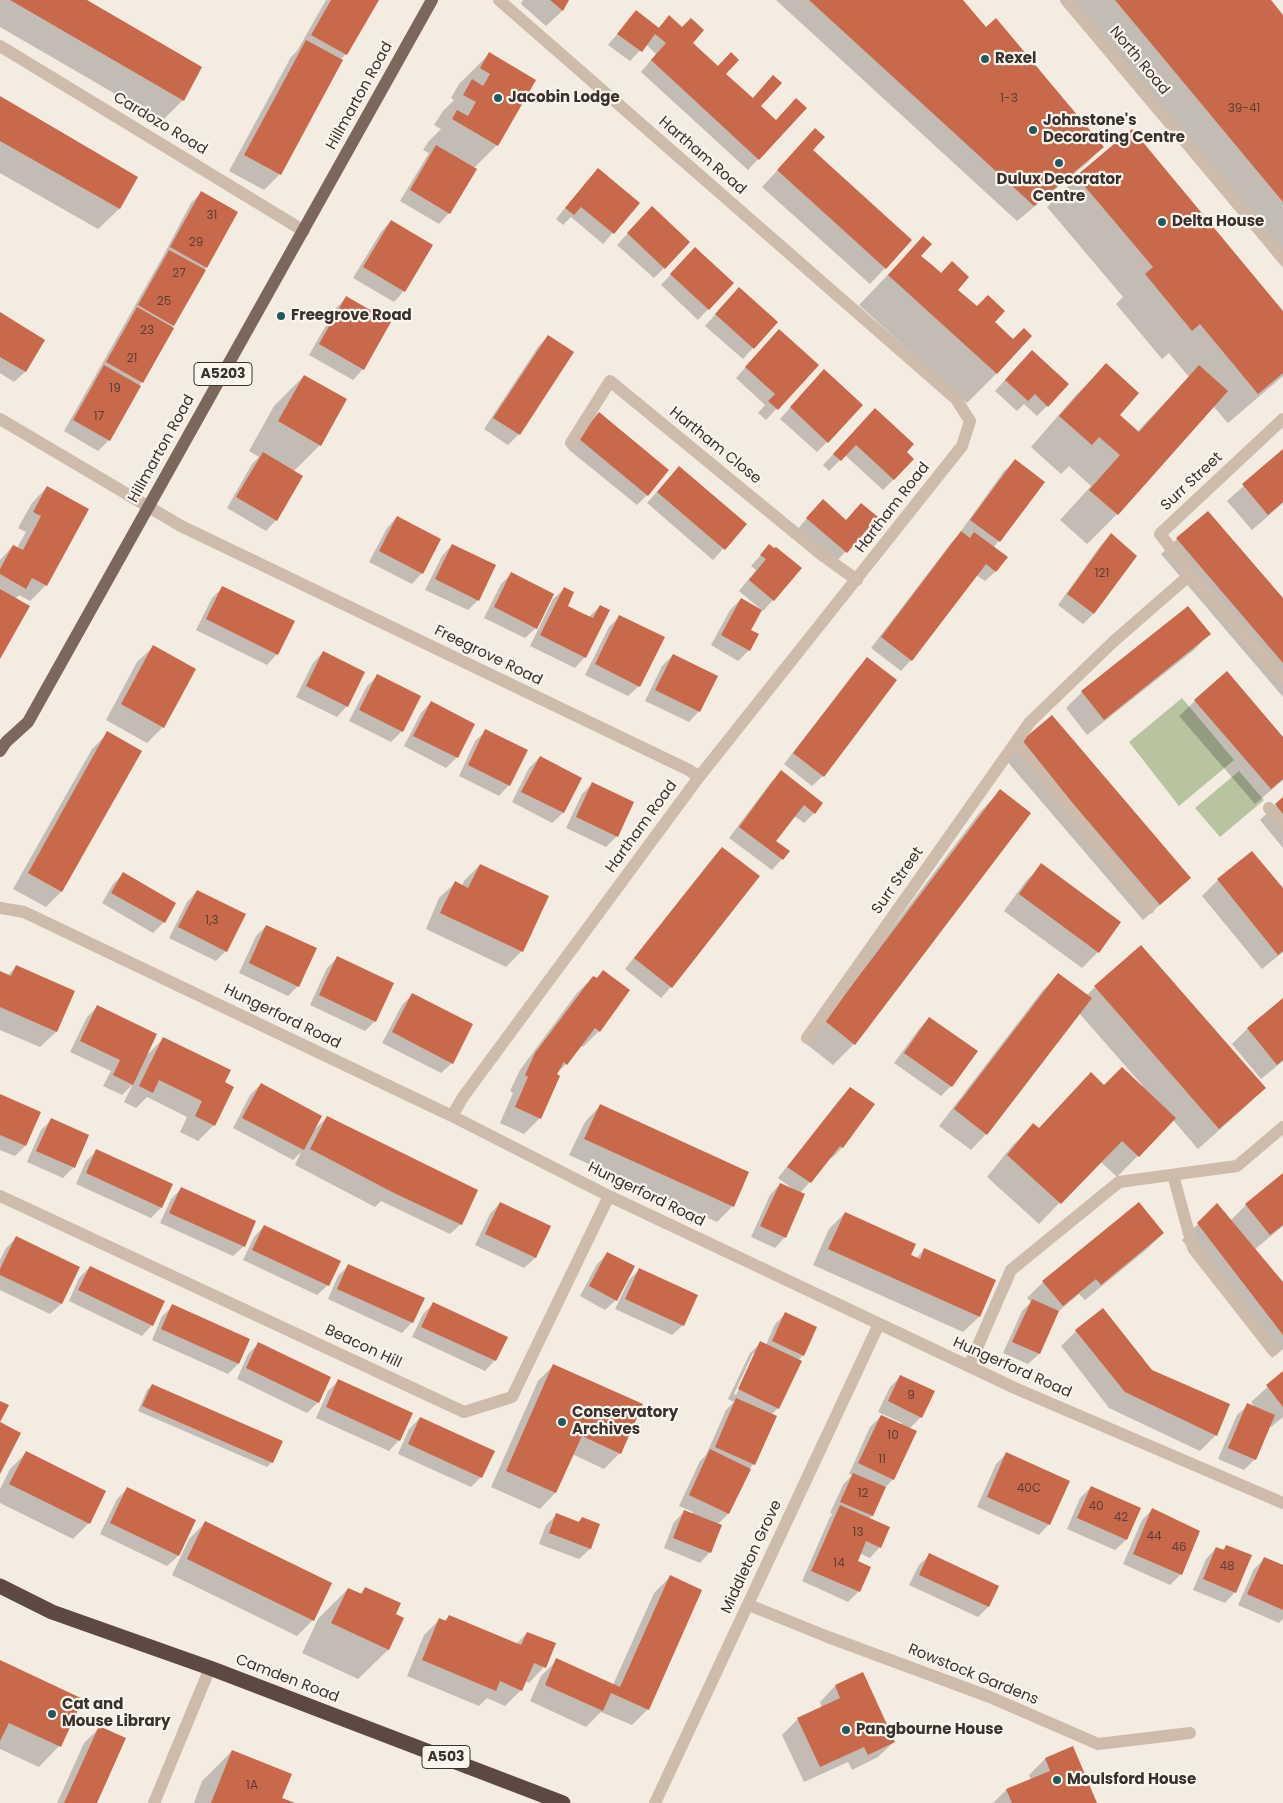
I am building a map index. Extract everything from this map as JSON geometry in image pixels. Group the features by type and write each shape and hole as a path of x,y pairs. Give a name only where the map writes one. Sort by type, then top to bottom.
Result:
{"highway":[{"name":"Camden Road","path":"0,1586 52,1612 210,1668 563,1803"}],"main road":[{"name":"Hillmarton Road","path":"0,751 6,742 28,722 432,0"}],"street":[{"name":"Hartham Road","path":"452,1116 469,1089 699,777 962,446 970,421 956,399 499,0"},
{"name":"North Road","path":"1066,0 1283,258"},
{"name":"Cardozo Road","path":"0,46 304,231"},
{"name":"Hartham Close","path":"571,443 610,381 822,555 857,580"},
{"name":"Freegrove Road","path":"0,419 195,533 699,777"},
{"name":"Surr Street","path":"1283,419 1160,534 1191,574 1283,679"},
{"name":"Surr Street","path":"807,1038 1030,722 1114,641 1191,574"},
{"path":"1016,742 1149,908"},
{"path":"1269,808 1283,824"},
{"name":"Hungerford Road","path":"0,908 24,912 452,1116 609,1196 969,1366 1283,1503"},
{"path":"969,1366 1011,1270 1119,1182 1237,1166 1283,1127"},
{"path":"1173,1175 1193,1248 1273,1350"},
{"name":"Beacon Hill","path":"0,1196 464,1412 512,1397 609,1196"},
{"name":"Middleton Grove","path":"655,1803 879,1324"},
{"name":"Rowstock Gardens","path":"748,1605 828,1637 990,1696 1098,1744 1190,1733"},
{"path":"154,1803 210,1668"}],"green space":[{"path":"1182,698 1234,760 1179,806 1129,742"},
{"path":"1239,771 1264,800 1220,837 1195,808"}],"building":[{"path":"10,0 87,0 202,67 184,101"},
{"path":"331,0 379,0 347,55 311,35"},
{"path":"550,0 569,0 563,11"},
{"path":"809,0 963,0 986,27 996,18 1104,147 1034,206"},
{"path":"1115,0 1271,0 1283,15 1283,202"},
{"path":"636,10 659,28 669,15 682,27 691,18 704,30 693,43 718,66 731,52 739,60 726,74 753,98 773,75 782,83 761,106 776,120 796,98 807,108 759,160 651,60 666,43 655,34 642,52 617,34"},
{"path":"306,40 343,60 281,175 244,155"},
{"name":"Jacobin Lodge","path":"489,52 536,80 498,146 452,119 457,110 468,116 476,102 463,95 472,79 483,86 490,74 480,68"},
{"path":"0,96 138,177 120,209 0,141"},
{"path":"815,128 825,137 813,150 912,240 886,269 777,170"},
{"name":"Delta House","path":"1132,129 1283,311 1283,373 1258,394 1200,324 1192,331 1145,274 1153,267 1076,176"},
{"path":"436,145 477,169 450,214 410,190"},
{"path":"598,168 640,203 614,234 581,207 574,215 565,208"},
{"path":"201,191 238,212 207,268 170,247"},
{"path":"652,206 690,242 665,269 627,233"},
{"path":"391,220 433,245 405,292 363,267"},
{"path":"923,236 932,244 921,256 941,273 952,261 969,277 958,290 977,306 988,295 1005,311 995,322 1013,339 1024,328 1032,336 997,374 888,275"},
{"path":"695,247 734,283 709,310 670,274"},
{"path":"169,250 206,270 174,326 138,305"},
{"path":"739,287 778,322 754,349 715,314"},
{"path":"346,296 391,322 364,370 319,344"},
{"path":"137,307 174,328 143,383 106,362"},
{"path":"0,312 45,340 26,372 0,357"},
{"path":"779,329 819,365 778,410 768,401 775,394 745,367"},
{"path":"548,335 574,352 520,435 493,418"},
{"path":"1032,350 1069,384 1048,407 1035,394 1028,401 1005,380"},
{"path":"1106,363 1139,393 1120,415 1139,432 1199,365 1228,391 1118,515 1089,490 1120,455 1099,437 1092,445 1059,416"},
{"path":"104,365 141,386 110,441 73,420"},
{"path":"824,369 863,405 828,443 790,407"},
{"path":"304,375 347,399 321,446 278,421"},
{"path":"875,408 914,444 907,452 914,459 894,480 856,445 841,461 833,454"},
{"path":"599,412 669,470 648,496 578,438"},
{"path":"1283,449 1283,502 1268,515 1242,484"},
{"path":"263,452 303,476 277,521 236,497"},
{"path":"1015,459 1045,482 1000,542 970,520"},
{"path":"679,466 747,524 725,550 657,492"},
{"path":"47,486 89,509 47,586 32,578 26,589 0,574 0,569 13,545 23,550 41,516 33,512"},
{"path":"823,499 846,520 861,503 878,517 847,553 806,518"},
{"path":"1208,511 1283,598 1283,663 1176,538"},
{"path":"397,516 441,539 423,574 379,551"},
{"path":"961,531 970,538 974,532 1008,557 996,572 986,564 912,661 881,637"},
{"path":"1111,533 1137,556 1094,614 1067,594"},
{"path":"452,544 496,565 479,601 435,579"},
{"path":"769,544 774,548 776,547 802,568 774,601 749,580 766,559 760,555"},
{"path":"511,572 554,594 537,629 494,607"},
{"path":"222,586 295,621 278,655 206,619"},
{"path":"564,587 574,592 568,606 580,612 593,618 600,605 610,610 586,658 540,635"},
{"path":"0,589 30,606 0,659"},
{"path":"741,598 762,610 751,630 759,634 750,651 721,635"},
{"path":"1188,606 1211,634 1104,720 1081,691"},
{"path":"619,615 665,637 640,687 595,664"},
{"path":"153,645 196,669 164,728 121,704"},
{"path":"323,651 365,672 348,707 306,686"},
{"path":"673,654 718,676 700,712 655,690"},
{"path":"867,657 897,680 824,777 793,753"},
{"path":"1227,671 1283,737 1283,779 1271,789 1194,700"},
{"path":"377,674 421,696 403,732 359,710"},
{"path":"431,701 475,724 458,758 413,736"},
{"path":"1052,715 1191,878 1160,905 1020,742"},
{"path":"485,729 528,750 510,786 468,765"},
{"path":"107,731 142,751 62,892 28,873"},
{"path":"540,756 582,778 564,813 521,792"},
{"path":"781,770 823,803 815,814 804,805 776,841 790,851 783,860 739,827"},
{"path":"592,782 634,802 618,837 576,817"},
{"path":"1000,789 1031,813 855,1045 825,1021"},
{"path":"1283,797 1283,814 1275,804"},
{"path":"722,847 760,876 672,988 634,958"},
{"path":"1252,851 1283,888 1283,951 1278,955 1217,879"},
{"path":"1041,863 1121,922 1099,953 1019,894"},
{"path":"480,864 549,896 523,952 440,913 455,881 468,888"},
{"path":"123,872 176,903 165,923 111,893"},
{"path":"197,890 246,914 227,952 178,927"},
{"path":"266,925 317,948 299,987 249,963"},
{"path":"1141,945 1266,1088 1219,1129 1094,986"},
{"path":"337,956 394,983 376,1022 319,995"},
{"path":"16,965 75,991 57,1032 0,1007 0,971 11,976"},
{"path":"603,970 630,990 600,1032 595,1028 567,1065 564,1062 557,1074 560,1076 541,1119 515,1107 528,1077 525,1075 535,1053 593,976 597,978"},
{"path":"1058,973 1092,998 987,1135 954,1109"},
{"path":"412,993 473,1024 453,1064 392,1032"},
{"path":"1283,998 1283,1060 1277,1065 1247,1028"},
{"path":"97,1005 157,1034 133,1085 113,1075 120,1060 80,1041"},
{"path":"929,1017 978,1051 952,1087 904,1053"},
{"path":"163,1037 231,1070 225,1082 234,1087 215,1126 195,1116 202,1101 159,1080 153,1093 139,1086"},
{"path":"1122,1067 1176,1118 1139,1157 1122,1141 1061,1204 1007,1155 1033,1123 1039,1128 1091,1072 1104,1085"},
{"path":"261,1083 322,1116 304,1150 242,1118"},
{"path":"850,1087 875,1104 843,1148 840,1146 811,1183 787,1167"},
{"path":"0,1094 41,1112 26,1146 0,1135"},
{"path":"600,1104 749,1172 734,1207 584,1139"},
{"path":"327,1116 478,1190 462,1225 392,1192 310,1149"},
{"path":"51,1118 89,1135 75,1168 36,1151"},
{"path":"96,1149 173,1184 162,1208 86,1173"},
{"path":"1283,1173 1283,1225 1270,1235 1245,1204"},
{"path":"780,1183 805,1194 786,1238 760,1226"},
{"path":"181,1187 256,1221 245,1247 169,1213"},
{"path":"500,1202 551,1226 536,1258 485,1234"},
{"path":"1139,1202 1164,1233 1101,1285 1096,1279 1063,1306 1042,1281"},
{"path":"1217,1203 1283,1282 1283,1335 1197,1223"},
{"path":"845,1212 916,1244 911,1255 920,1259 924,1248 996,1280 980,1317 828,1249"},
{"path":"264,1225 341,1261 329,1286 252,1250"},
{"path":"16,1236 80,1267 62,1304 0,1275 0,1269"},
{"path":"607,1252 635,1266 617,1301 589,1286"},
{"path":"348,1264 425,1298 413,1323 337,1289"},
{"path":"90,1266 165,1301 153,1326 78,1290"},
{"path":"639,1268 698,1295 684,1326 625,1299"},
{"path":"1032,1299 1059,1311 1040,1354 1012,1342"},
{"path":"433,1302 508,1337 496,1361 421,1327"},
{"path":"172,1304 250,1339 239,1364 161,1329"},
{"path":"1103,1308 1152,1370 1230,1404 1217,1436 1125,1392 1075,1330"},
{"path":"785,1312 817,1327 804,1356 772,1341"},
{"path":"760,1341 802,1361 779,1409 738,1389"},
{"path":"258,1342 331,1377 319,1403 246,1368"},
{"path":"553,1364 643,1404 621,1454 582,1436 556,1493 506,1471"},
{"path":"1283,1371 1283,1407 1266,1385"},
{"path":"900,1375 935,1391 922,1418 888,1401"},
{"path":"338,1379 413,1413 400,1441 326,1407"},
{"path":"152,1384 283,1441 273,1463 142,1406"},
{"path":"736,1398 777,1416 755,1465 715,1447"},
{"path":"0,1401 9,1405 0,1422"},
{"path":"1247,1403 1275,1415 1256,1460 1228,1448"},
{"path":"881,1415 917,1431 894,1480 858,1463"},
{"path":"420,1417 495,1451 482,1478 408,1444"},
{"path":"0,1422 21,1433 0,1474"},
{"path":"710,1449 751,1469 729,1514 689,1495"},
{"path":"26,1451 106,1491 90,1524 9,1484"},
{"path":"1006,1452 1070,1481 1050,1525 987,1497"},
{"path":"853,1473 886,1487 873,1516 840,1502"},
{"path":"1091,1486 1141,1508 1127,1540 1077,1518"},
{"path":"127,1487 196,1520 179,1556 110,1523"},
{"path":"840,1505 890,1527 881,1548 866,1541 858,1561 871,1567 860,1592 811,1571"},
{"path":"1152,1508 1200,1531 1182,1575 1133,1554"},
{"path":"684,1510 722,1525 711,1553 673,1538"},
{"path":"556,1513 579,1522 582,1517 600,1524 591,1549 549,1533"},
{"path":"205,1521 332,1583 314,1621 187,1559"},
{"path":"1226,1545 1252,1555 1236,1593 1203,1579 1216,1547 1224,1550"},
{"path":"929,1553 999,1586 989,1607 919,1575"},
{"path":"1264,1557 1283,1565 1283,1610 1247,1594"},
{"path":"670,1575 702,1590 649,1710 611,1693 603,1711 545,1685 556,1658 620,1687"},
{"path":"365,1587 401,1603 396,1614 404,1618 389,1650 331,1623 348,1588 362,1594"},
{"path":"449,1615 521,1645 527,1632 556,1643 546,1668 534,1663 522,1691 500,1681 496,1691 422,1660 439,1618 446,1621"},
{"path":"0,1660 83,1699 61,1747 9,1723 0,1741"},
{"name":"Pangbourne House","path":"863,1672 895,1742 868,1755 864,1747 820,1767 797,1718 840,1698 835,1685"},
{"path":"99,1726 126,1738 97,1803 64,1803"},
{"name":"Moulsford House","path":"1073,1746 1097,1803 1012,1803 1006,1789 1050,1771 1045,1758"},
{"path":"232,1750 292,1774 282,1798 295,1803 211,1803"}],"place":[{"name":"Rexel","path":"985,59"},
{"name":"Jacobin Lodge","path":"498,98"},
{"name":"Johnstone's Decorating Centre","path":"1033,130"},
{"name":"Dulux Decorator Centre","path":"1059,163"},
{"name":"Delta House","path":"1162,222"},
{"name":"Freegrove Road","path":"281,316"},
{"name":"Conservatory Archives","path":"562,1422"},
{"name":"Cat and Mouse Library","path":"52,1714"},
{"name":"Pangbourne House","path":"846,1730"},
{"name":"Moulsford House","path":"1057,1780"}]}
